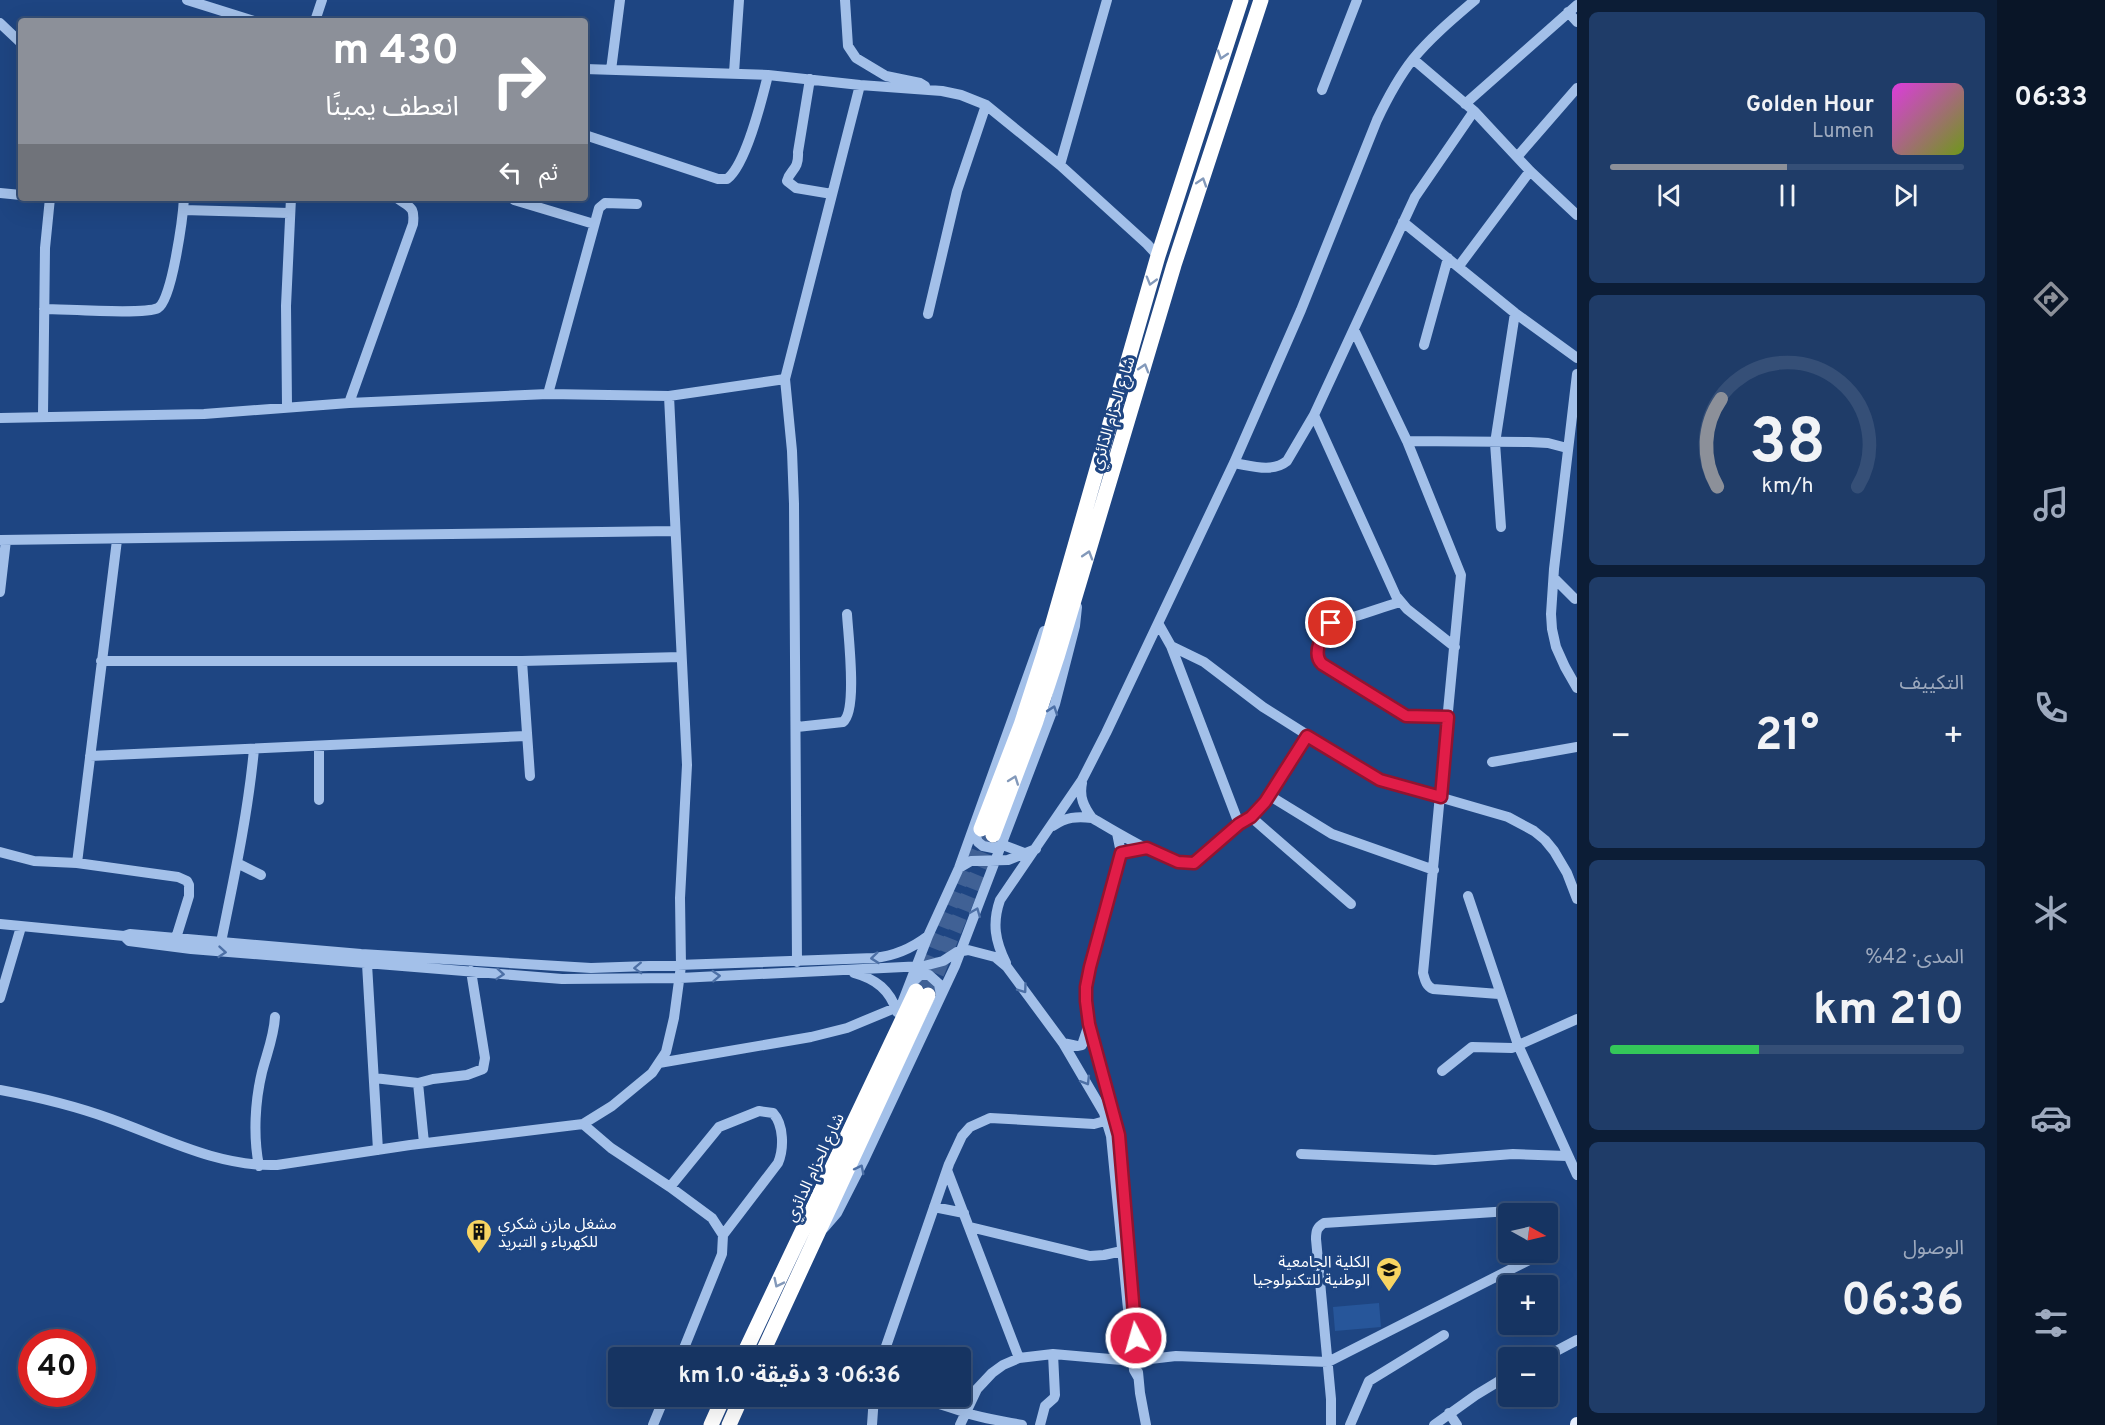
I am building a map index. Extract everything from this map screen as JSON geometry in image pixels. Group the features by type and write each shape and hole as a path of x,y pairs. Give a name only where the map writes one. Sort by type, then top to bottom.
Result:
{"highway":[{"name":"شارع الحزام الدائري","path":"988,835 1044,654 1158,256 1241,0"},
{"name":"شارع الحزام الدائري","path":"988,835 1036,721 1174,265 1261,0"},
{"name":"شارع الحزام الدائري","path":"764,1347 811,1233 924,992"},
{"name":"شارع الحزام الدائري","path":"748,1347 811,1233"},
{"path":"711,1425 719,1407"},
{"path":"729,1425 737,1407"}],"street":[{"path":"187,0 244,18"},
{"path":"316,18 322,0"},
{"path":"611,70 620,0"},
{"path":"734,73 739,0"},
{"path":"845,0 848,46 856,58 886,76 920,83 930,90"},
{"path":"1060,165 1107,0"},
{"path":"1322,90 1357,0"},
{"path":"1007,967 994,933 1000,900 1082,780 1158,623 1234,463 1391,91 1413,59 1475,0"},
{"path":"1465,104 1577,4"},
{"path":"1568,12 1577,22"},
{"path":"0,23 18,40"},
{"path":"1413,59 1474,111 1530,171 1577,215"},
{"path":"588,69 768,75 961,95 986,105 1060,165 1158,256"},
{"path":"588,136 718,179 727,179 734,173 744,152 768,75"},
{"path":"810,79 798,160 787,182 796,188 832,194"},
{"path":"797,962 797,727 792,451 785,379 860,85"},
{"path":"1517,157 1577,88"},
{"path":"928,314 957,191 986,105"},
{"path":"1234,463 1266,468 1280,466 1287,461 1314,415 1415,197 1474,111"},
{"path":"1459,266 1530,171"},
{"path":"0,193 18,195"},
{"path":"43,416 48,201"},
{"path":"44,309 140,311 159,308 166,301 170,286 184,201"},
{"path":"287,406 286,306 291,201"},
{"path":"349,403 413,224 413,210 402,201"},
{"path":"517,201 594,224"},
{"path":"548,394 599,208 604,203 637,204"},
{"path":"183,210 289,213"},
{"path":"1402,222 1515,313 1577,358"},
{"path":"1424,345 1448,258"},
{"path":"1501,526 1495,443 1515,313"},
{"path":"1354,330 1407,441 1461,575 1424,973 1426,984 1433,989 1499,994"},
{"path":"1577,374 1567,448 1551,622 1556,647 1577,688"},
{"path":"0,418 204,414 287,406 548,394 669,396 785,379"},
{"path":"0,1090 75,1107 173,1144 239,1163 259,1166 584,1124 612,1106 652,1073 666,1052 680,978 681,871 687,765 669,396"},
{"path":"1314,415 1400,602 1455,647"},
{"path":"1407,441 1548,443 1567,448"},
{"path":"0,592 3,540 675,531"},
{"path":"77,863 117,540"},
{"path":"1554,578 1576,599"},
{"path":"1553,598 1576,599"},
{"path":"1400,602 1333,621 1328,625 1318,648 1319,661 1406,716 1448,717"},
{"path":"797,727 843,722 847,719 851,708 847,614"},
{"path":"1158,623 1171,646 1239,824"},
{"path":"1171,646 1204,662 1263,707 1380,780 1508,817 1534,831 1554,851 1567,873 1577,899"},
{"path":"101,661 522,661 681,657"},
{"path":"522,661 530,776"},
{"path":"90,756 526,736"},
{"path":"1082,780 1081,796 1092,818 1117,833 1178,862 1194,863 1239,824 1251,817 1270,796 1307,736"},
{"path":"319,747 319,800"},
{"path":"1492,762 1577,747"},
{"path":"220,942 237,862 254,749"},
{"path":"1270,796 1332,834 1434,870"},
{"path":"1050,827 1063,819 1072,817 1092,818"},
{"path":"1251,817 1351,904"},
{"path":"1117,833 1121,853 1086,987 1086,1001 1089,1024 1111,1119 1120,1146 1136,1360"},
{"path":"988,835 1024,853"},
{"path":"955,966 996,861 988,835"},
{"path":"811,1233 837,1214 846,1196 924,992 916,967 928,936 958,868 988,835"},
{"path":"1121,853 1147,848"},
{"path":"958,868 971,861 1014,858 1036,849"},
{"path":"0,852 34,861 77,863 178,877 187,881 189,896 176,938"},
{"path":"237,862 261,874"},
{"path":"1468,896 1518,1045 1577,1175"},
{"path":"0,924 361,954 617,969 797,962 815,967 845,970 938,964 961,951 980,952 995,957 1007,967 1063,1043 1111,1119 1122,1251 1146,1425"},
{"path":"0,998 21,927"},
{"path":"124,936 129,940 191,949 562,979 680,978 815,967 889,956 911,948 928,936"},
{"path":"659,1063 811,1037 847,1028 896,1011 924,992 955,966 980,952"},
{"path":"367,964 378,1150"},
{"path":"811,1233 809,1208 817,1186 896,1011 887,992 875,981 845,970"},
{"path":"374,1078 418,1083 467,1075 483,1069 485,1058 471,971"},
{"path":"259,1166 257,1106 262,1072 274,1031 275,1017"},
{"path":"1442,1071 1472,1047 1512,1048 1577,1019"},
{"path":"1063,1043 1082,1045 1089,1024"},
{"path":"418,1083 424,1143"},
{"path":"670,1187 719,1127 759,1111 773,1113 778,1120 782,1149 778,1163 723,1235 722,1254 684,1347"},
{"path":"886,1347 947,1170 962,1136 970,1127 990,1118 1094,1124 1111,1119"},
{"path":"584,1124 611,1148 712,1218 723,1235"},
{"path":"1301,1154 1435,1160 1513,1155 1567,1156"},
{"path":"947,1170 1019,1358"},
{"path":"934,1208 964,1213"},
{"path":"1331,1425 1328,1362 1316,1239 1319,1226 1324,1223 1498,1212"},
{"path":"970,1227 1090,1256 1122,1251"},
{"path":"960,1425 978,1389 992,1373 1019,1358 1053,1354 1136,1360 1176,1356 1328,1362 1523,1263"},
{"path":"1350,1425 1369,1381 1444,1335"},
{"path":"1558,1350 1577,1340"},
{"path":"1040,1425 1045,1406 1055,1395 1053,1354"},
{"path":"1434,1425 1498,1382"},
{"path":"653,1425 660,1407"},
{"path":"872,1425 873,1407"},
{"path":"952,1407 1022,1425"},
{"path":"1449,1413 1457,1425"}],"shaded area":[{"path":"1379,1303 1381,1327 1335,1331 1333,1307"}],"tunnel":[{"path":"916,991 981,829"},
{"path":"928,995 993,835"}],"place":[{"name":"مشغل مازن شكري للكهرباء و التبريد","path":"479,1255"},
{"name":"الكلية الجامعية الوطنية للتكنولوجيا","path":"1389,1293"}],"route":[{"path":"1136,1338 1119,1135 1089,1024 1086,1001 1090,967 1121,853 1147,848 1184,864 1199,860 1239,824 1251,817 1265,802 1307,736 1380,780 1441,797 1448,717 1410,718 1322,664 1317,652 1328,625 1331,623"}]}
